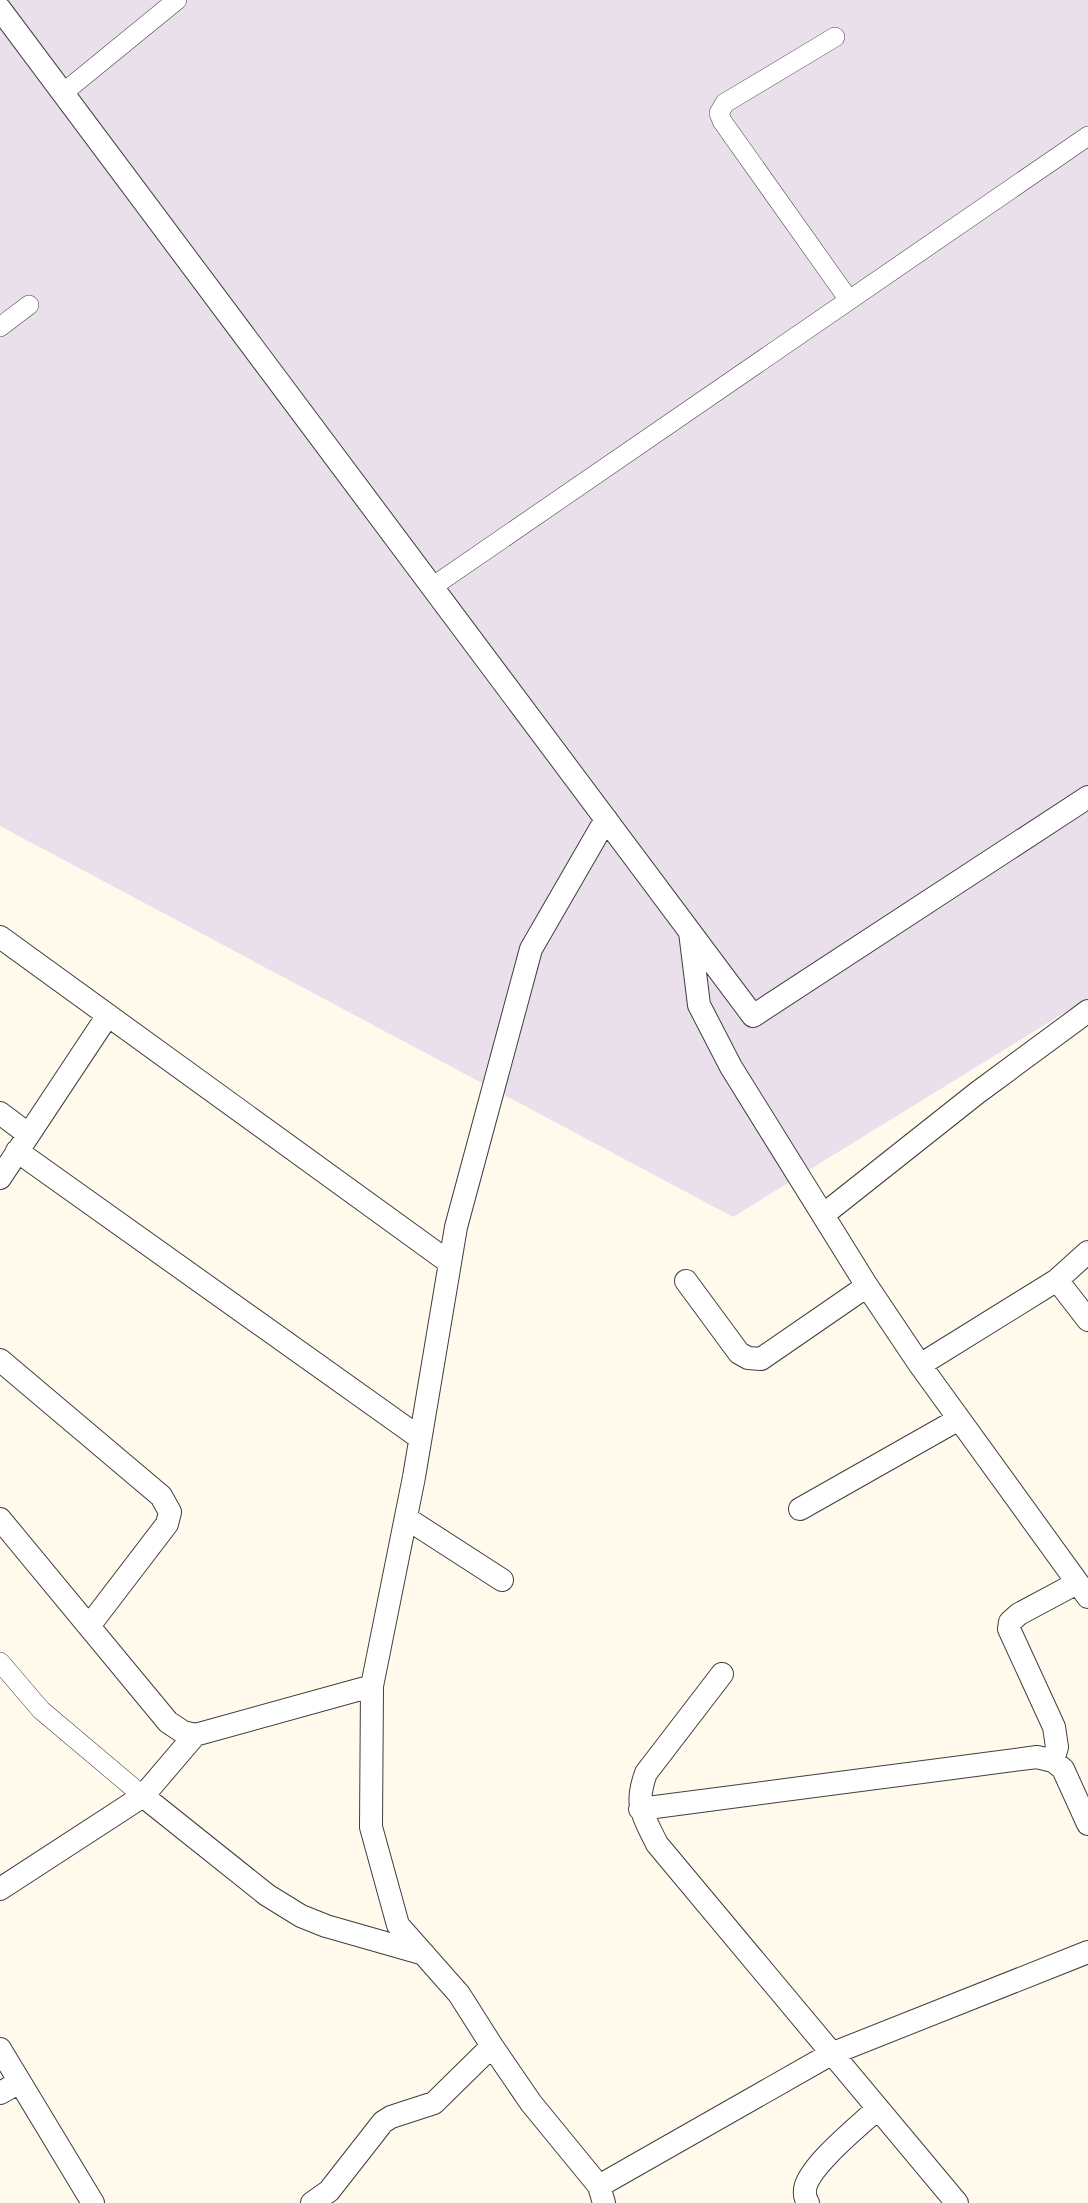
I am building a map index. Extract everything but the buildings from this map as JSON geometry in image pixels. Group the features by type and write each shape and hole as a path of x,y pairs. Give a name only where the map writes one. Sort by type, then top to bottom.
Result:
{"street":[{"path":"0,9 753,1016 1088,797"},
{"path":"606,819 531,948 456,1227 406,1518 372,1686 371,1827 398,1925 459,1994 531,2103 601,2194 831,2054 1088,1952"},
{"path":"689,931 699,1005 731,1067 867,1286 920,1365 1083,1590 1019,1614 1010,1622 1009,1629 1054,1727 1057,1747 1053,1761"},
{"path":"0,937 450,1263"},
{"path":"822,1215 976,1093 1088,1011"},
{"path":"0,1178 108,1015"},
{"path":"0,1113 23,1143 420,1438"},
{"path":"920,1365 1057,1280 1088,1252"},
{"path":"1057,1280 1088,1320"},
{"path":"686,1281 739,1352 748,1358 761,1359 867,1286"},
{"path":"0,1360 161,1496 170,1512 167,1524 88,1626"},
{"path":"800,1510 959,1419"},
{"path":"406,1518 502,1580"},
{"path":"0,1519 168,1722 183,1732 195,1735 372,1686"},
{"path":"722,1674 646,1773 640,1790 640,1809 657,1844 957,2203"},
{"path":"0,1889 143,1796 195,1735"},
{"path":"640,1809 1037,1757 1053,1761 1063,1769 1088,1824"},
{"path":"143,1796 267,1895 301,1916 326,1926 424,1954"},
{"path":"312,2203 328,2191 383,2122 391,2117 434,2103 492,2046"},
{"path":"0,2049 93,2203"},
{"path":"0,2094 20,2082"},
{"path":"808,2203 805,2198 806,2186 815,2169 877,2109"}],"lane":[{"path":"64,94 177,0"},
{"path":"835,37 725,103 720,113 722,121 849,300"},
{"path":"432,587 1088,136"},
{"path":"0,327 29,305"},
{"path":"0,1662 41,1710 143,1796"}],"shaded area":[{"path":"0,0 1088,0 1088,998 733,1217 0,826"}]}
